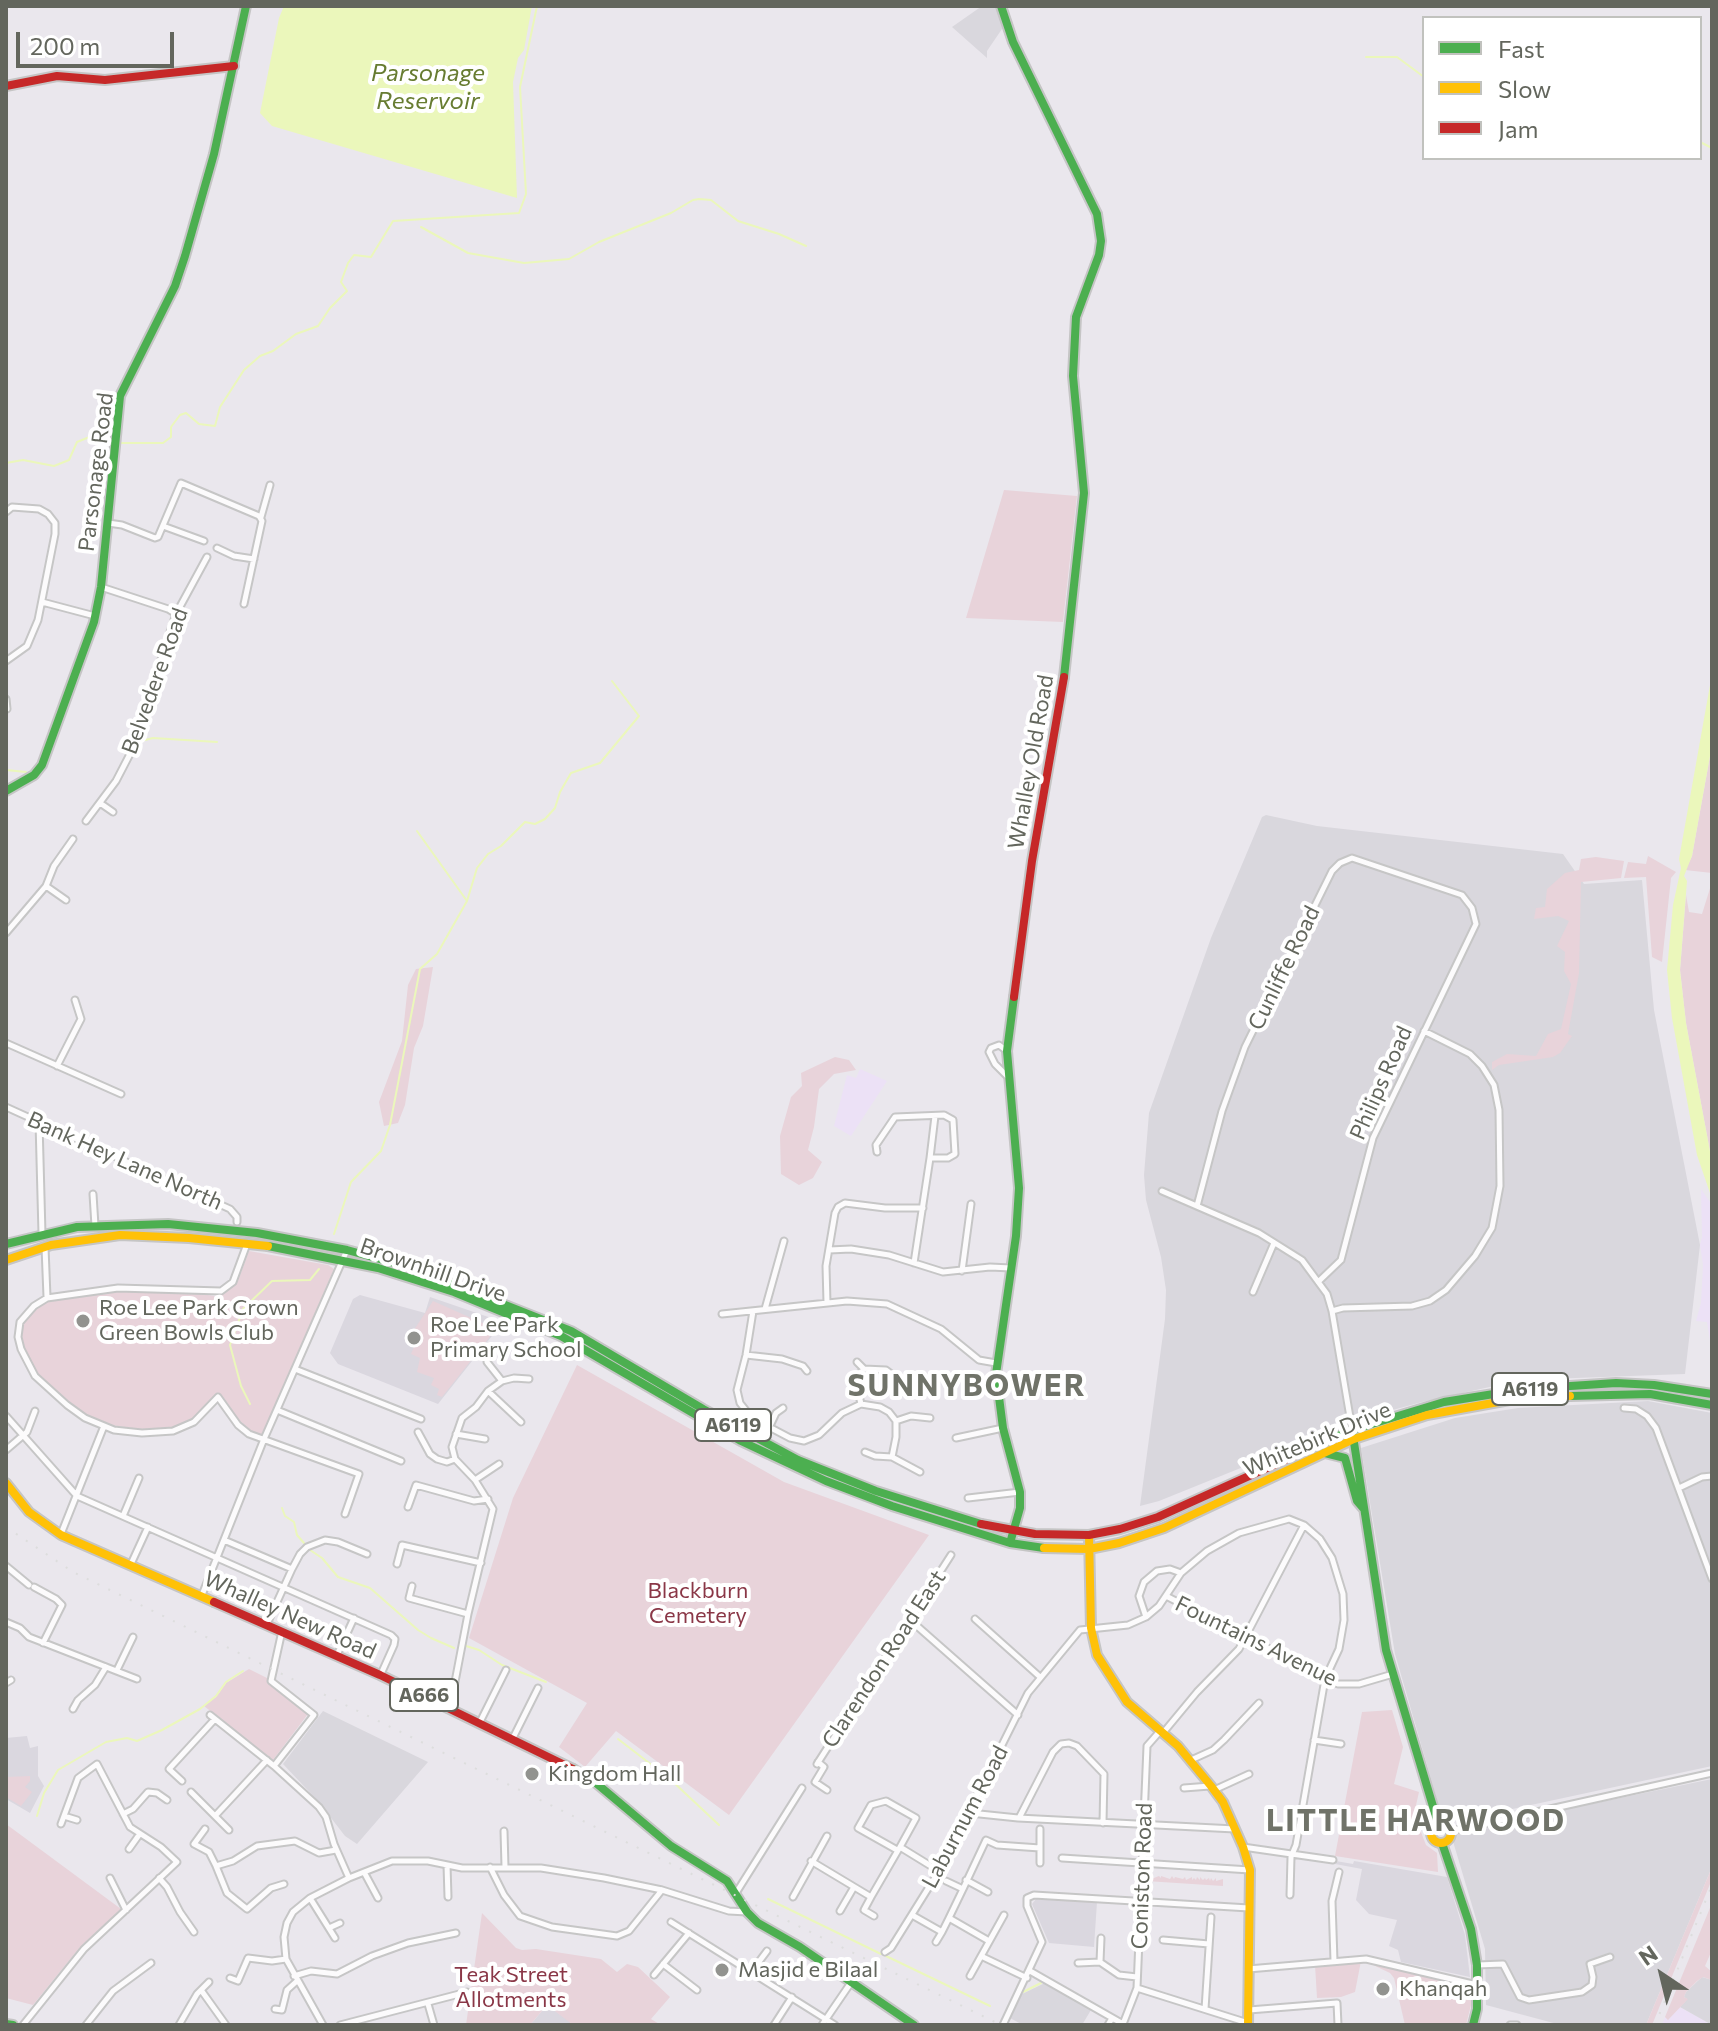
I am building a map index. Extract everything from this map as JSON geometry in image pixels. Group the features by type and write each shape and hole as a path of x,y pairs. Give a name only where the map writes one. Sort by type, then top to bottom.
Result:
{"main road":[{"name":"Parsonage Road","path":"6,791 34,775 42,765 51,747 95,616 101,587 120,396 180,273 214,154 246,6"},
{"name":"Whalley Old Road","path":"1001,6 1013,42 1097,214 1101,241 1099,255 1076,317 1073,376 1084,493 1063,688 1032,861 1007,1051 1019,1188 1018,1221 996,1363 1003,1428 1020,1492 1020,1508 1010,1543"},
{"path":"6,86 57,76 105,80 234,66"},
{"name":"Brownhill Drive","path":"6,1244 42,1234 95,1226 168,1224 235,1229 347,1250 409,1267 571,1331 703,1409 808,1464 903,1500 976,1523 1052,1536 1089,1535"},
{"name":"Brownhill Drive","path":"6,1260 45,1246 120,1235 247,1243 343,1259 411,1277 545,1329 586,1349 741,1441 786,1463 892,1506 1010,1543 1063,1550 1089,1549"},
{"name":"Whitebirk Drive","path":"1089,1535 1120,1529 1185,1506 1353,1434 1444,1402 1525,1389 1616,1383 1712,1394"},
{"name":"Whitebirk Drive","path":"1089,1549 1164,1528 1322,1453 1353,1434 1427,1415 1515,1399 1638,1393 1712,1405"},
{"path":"1353,1434 1382,1624 1393,1674 1438,1823"},
{"path":"1322,1453 1345,1458 1357,1501 1364,1510"},
{"name":"Whalley New Road","path":"6,1483 29,1512 61,1535 337,1655 513,1738 596,1783 671,1846 715,1872 758,1923 800,1947 914,2025"},
{"path":"1089,1535 1091,1628 1097,1655 1127,1702 1191,1760 1213,1788 1243,1847 1250,1870 1248,2024"},
{"path":"1438,1823 1446,1824 1451,1831 1449,1839 1442,1843 1434,1841 1430,1834 1438,1823"},
{"path":"1442,1843 1471,1929 1477,1965 1477,2009 1473,2025"},
{"path":"6,2024 13,2025"}],"street":[{"path":"107,523 158,537 181,483 261,517"},
{"path":"244,604 270,485"},
{"path":"6,512 12,507 39,509 55,523 54,546 38,620 27,646 6,661"},
{"path":"163,526 204,541"},
{"path":"217,548 234,556 254,559"},
{"name":"Belvedere Road","path":"86,821 130,754 176,614 207,557"},
{"path":"101,587 176,614"},
{"path":"42,602 95,616"},
{"path":"6,699 7,709"},
{"path":"100,803 113,812"},
{"path":"6,933 46,886 54,866 73,839"},
{"name":"Cunliffe Road","path":"1197,1206 1222,1111 1245,1047 1336,866 1352,858 1466,898"},
{"path":"46,886 66,900"},
{"name":"Philips Road","path":"1318,1282 1337,1266 1344,1253 1373,1138 1476,924 1466,898"},
{"path":"57,1066 81,1019 75,1000"},
{"path":"1332,1311 1412,1306 1430,1301 1446,1290 1475,1256 1492,1228 1500,1186 1499,1110 1494,1085 1470,1054 1424,1031"},
{"path":"6,1043 121,1094"},
{"path":"1007,1051 995,1046 989,1052 1007,1076"},
{"name":"Bank Hey Lane North","path":"6,1107 230,1209 237,1222"},
{"path":"877,1152 876,1145 893,1118 947,1115 952,1118 955,1154 948,1158 930,1158"},
{"path":"914,1263 935,1116"},
{"path":"39,1122 42,1234"},
{"path":"1162,1191 1259,1233 1302,1260 1327,1294 1332,1311 1353,1434"},
{"path":"93,1194 95,1226"},
{"path":"827,1303 826,1266 835,1213 843,1204 923,1208"},
{"path":"962,1271 971,1204"},
{"path":"765,1309 784,1241"},
{"path":"247,1243 233,1282 221,1291 118,1288 47,1298 34,1306 20,1322 18,1337 26,1362 35,1376 67,1405 104,1426 125,1432 161,1434 173,1431 194,1422 218,1397 238,1425 249,1434 359,1474 345,1514"},
{"path":"1253,1292 1274,1243"},
{"path":"45,1246 47,1298"},
{"path":"829,1250 851,1249 889,1255 943,1272 1011,1268"},
{"path":"202,1595 264,1439 347,1250"},
{"path":"722,1314 827,1303 887,1304 941,1329 979,1360 996,1363"},
{"path":"753,1311 738,1397 747,1413 795,1440 812,1439 842,1413 861,1404 880,1407 896,1421 892,1457"},
{"path":"746,1355 782,1359 803,1366 807,1371"},
{"path":"487,1362 502,1381"},
{"path":"857,1362 864,1369 886,1370 906,1385"},
{"path":"295,1369 421,1419"},
{"path":"861,1404 856,1378 864,1369"},
{"path":"450,1708 493,1509 475,1480 455,1459 452,1447 462,1418 476,1407 488,1391 502,1381 529,1379"},
{"path":"488,1391 521,1422"},
{"path":"769,1428 774,1411 783,1408"},
{"path":"1624,1408 1636,1409 1647,1416 1656,1428 1712,1579"},
{"path":"277,1410 401,1461"},
{"path":"6,1450 23,1436 35,1411"},
{"path":"6,1416 77,1496 391,1635 395,1639 380,1675"},
{"path":"896,1421 911,1416 930,1418"},
{"path":"61,1535 104,1426"},
{"path":"956,1438 1003,1428"},
{"path":"418,1432 430,1454 447,1462 455,1459"},
{"path":"456,1434 485,1439"},
{"path":"865,1452 892,1457 920,1472"},
{"path":"475,1480 499,1464"},
{"path":"1679,1488 1702,1477 1712,1476"},
{"path":"123,1516 139,1478"},
{"path":"408,1507 416,1485 474,1501 488,1499"},
{"path":"968,1498 1020,1492"},
{"path":"1091,1628 1128,1625 1154,1612 1181,1573 1207,1551 1239,1533 1289,1519 1304,1525 1320,1539 1332,1558 1343,1594 1344,1620 1339,1649 1325,1679 1293,1853 1290,1895"},
{"name":"Coniston Road","path":"1124,2024 1137,1988 1147,1746 1233,1657 1304,1525"},
{"path":"131,1564 148,1527"},
{"path":"224,1540 292,1569"},
{"path":"267,1624 292,1569 307,1547 325,1540 364,1552 357,1560"},
{"path":"397,1564 402,1545 481,1563"},
{"name":"Clarendon Road East","path":"827,1790 815,1782 824,1767 818,1763 951,1555"},
{"path":"6,1566 62,1605 43,1643"},
{"path":"1146,1617 1139,1596 1144,1582 1157,1571 1170,1569 1181,1573"},
{"path":"412,1586 409,1598 468,1614"},
{"name":"Fountains Avenue","path":"1166,1596 1338,1684 1352,1685 1393,1674"},
{"path":"337,1655 354,1618"},
{"path":"909,1619 1018,1715"},
{"path":"975,1619 1040,1677"},
{"path":"7,1624 20,1628 29,1637 43,1643 137,1679"},
{"name":"Laburnum Road","path":"885,1952 891,1948 939,1871 1040,1677 1080,1630 1091,1628"},
{"path":"274,1766 314,1715 271,1681 282,1631"},
{"path":"117,1670 133,1637"},
{"path":"73,1709 95,1685 106,1667"},
{"path":"480,1722 506,1670"},
{"path":"513,1738 538,1688"},
{"path":"1191,1760 1213,1750 1259,1703"},
{"path":"182,1781 169,1769 212,1718 274,1766 326,1817 349,1878"},
{"path":"1314,1740 1341,1744"},
{"path":"1018,1818 1053,1752 1061,1744 1069,1743 1077,1746 1104,1774 1103,1823"},
{"path":"174,1751 180,1757"},
{"path":"215,1816 267,1760"},
{"path":"23,2025 84,1949 177,1862 127,1823 97,1764 78,1778 61,1824"},
{"path":"1451,1831 1712,1773"},
{"path":"1184,1788 1213,1788 1249,1774"},
{"path":"735,1893 802,1788"},
{"path":"123,1814 133,1809 148,1792 157,1793 167,1800"},
{"path":"191,1792 229,1830"},
{"path":"874,1916 864,1910 899,1849 916,1818 886,1801 871,1805 858,1828 899,1849 939,1871"},
{"path":"969,1813 1236,1829"},
{"path":"64,1816 77,1820"},
{"path":"205,1829 194,1844 209,1852 227,1893 247,1909 250,1919"},
{"path":"1040,1829 1040,1863"},
{"path":"504,1831 505,1867"},
{"path":"129,1849 139,1835"},
{"path":"793,1897 827,1836"},
{"path":"936,1942 986,1840 997,1845 1040,1848"},
{"path":"216,1866 233,1861 257,1846 295,1841 319,1853 336,1850"},
{"path":"1243,1847 1333,1860"},
{"path":"1062,1858 1250,1870"},
{"path":"323,2025 286,1959 284,1937 287,1923 293,1912 310,1898 349,1878 401,1861 462,1868 541,1868 662,1890 729,1911 747,1912"},
{"path":"811,1861 871,1897"},
{"path":"447,1865 448,1897"},
{"path":"490,1867 504,1895 520,1916 552,1927 617,1936 629,1931 662,1890"},
{"path":"364,1872 378,1898"},
{"path":"1334,1961 1332,1901 1339,1872"},
{"path":"110,1878 126,1910"},
{"path":"159,1878 194,1932"},
{"path":"966,1880 988,1892"},
{"path":"946,1881 963,1889"},
{"path":"247,1909 271,1888 284,1884"},
{"path":"840,1911 854,1887"},
{"path":"1003,2025 1042,1942 1027,1906 1027,1898 1034,1895 1249,1908"},
{"path":"310,1898 335,1938"},
{"path":"912,1915 942,1932"},
{"path":"970,1976 1004,1915"},
{"path":"1205,2009 1211,1917"},
{"path":"949,1918 989,1941"},
{"path":"671,1922 792,1997 824,2022 835,2025"},
{"path":"329,1928 340,1923"},
{"path":"275,2009 282,2010 287,1990 295,1979 311,1971 337,1974 372,1956 408,1943 456,1933"},
{"path":"654,1975 689,1933"},
{"path":"1100,1962 1101,1938"},
{"path":"1163,1940 1209,1944"},
{"path":"752,1971 767,1951"},
{"path":"981,1956 1027,1978"},
{"path":"1477,1965 1503,1964 1520,1997 1529,2000 1582,1992 1592,1985 1590,1964 1610,1957"},
{"path":"230,1978 238,1981 248,1958 286,1959"},
{"path":"1247,1969 1366,1959 1477,1985"},
{"path":"1078,1963 1100,1962 1119,1975 1137,1977"},
{"path":"86,2025 113,1991 151,1963"},
{"path":"663,1964 697,1990"},
{"path":"1030,1971 1124,2024"},
{"path":"179,2025 209,1982"},
{"path":"824,2022 850,1984"},
{"path":"1137,1988 1248,2024"},
{"path":"201,1990 226,2025"},
{"path":"340,2025 467,1992"},
{"path":"774,2025 792,1997"},
{"path":"1249,2010 1337,2003 1338,2025"},
{"path":"428,2004 434,2025"},
{"path":"1108,2025 1112,2018"},
{"path":"1510,2025 1517,2025"}],"shaded area":[{"path":"982,6 998,6 1004,26 987,51 987,58 952,27"},
{"path":"1266,815 1317,826 1563,854 1584,884 1642,880 1654,1010 1700,1245 1685,1374 1521,1380 1422,1402 1367,1417 1140,1506 1165,1319 1166,1290 1146,1200 1144,1175 1149,1113 1211,938 1262,817"},
{"path":"860,1069 887,1081 851,1136 834,1126 847,1075 856,1078"},
{"path":"1701,1189 1712,1205 1712,1353 1707,1322 1696,1321 1701,1303 1703,1265 1700,1245"},
{"name":"Roe Lee Park Primary School","path":"360,1295 425,1313 430,1297 503,1322 438,1404 338,1364 330,1353 353,1299"},
{"path":"1648,1401 1712,1413 1712,1766 1452,1822 1442,1817 1395,1654 1361,1448 1455,1418 1518,1408"},
{"path":"323,1711 428,1762 357,1844 345,1836 283,1764"},
{"path":"27,1736 30,1748 38,1746 38,1776 44,1786 30,1813 6,1799 6,1738"},
{"path":"1712,1779 1712,1867 1646,2025 1561,2025 1486,2005 1485,1949 1453,1835 1460,1831"},
{"path":"1336,1861 1353,1864 1354,1861 1447,1877 1465,1935 1470,1977 1401,1962 1398,1950 1389,1946 1397,1920 1369,1914 1356,1900 1362,1869 1335,1864"},
{"path":"1036,1899 1097,1902 1094,1947 1049,1943 1032,1904"},
{"path":"1702,1977 1712,1980 1712,2025 1680,2007 1687,1999 1684,1997 1686,1992"},
{"path":"1045,1983 1091,2010 1082,2025 1023,2025 1010,2018 1022,1994"},
{"path":"547,2005 575,2025 530,2025"},
{"path":"1680,2007 1712,2025 1662,2025 1665,2017 1668,2020"}],"green space":[{"path":"1004,490 1077,496 1063,622 966,618"},
{"path":"1712,745 1712,873 1685,870 1692,856"},
{"path":"1648,856 1676,872 1671,878 1662,962 1652,957 1646,877 1624,878 1628,862 1646,864"},
{"path":"1596,857 1624,861 1621,878 1581,882 1579,973 1568,1034 1572,1036 1560,1053 1553,1057 1499,1065 1492,1070 1492,1062 1507,1054 1536,1056 1548,1034 1561,1029 1571,984 1564,971 1565,952 1557,946 1569,921 1558,916 1534,919 1536,908 1545,907 1547,889 1565,873 1579,870 1581,859"},
{"path":"1712,882 1712,1162 1686,1023 1680,970 1686,895 1689,912 1702,914"},
{"path":"433,967 423,1026 414,1048 405,1105 398,1123 384,1126 379,1102 402,1041 408,985 416,969"},
{"path":"835,1057 849,1060 856,1070 834,1074 819,1089 808,1150 822,1162 813,1178 799,1185 781,1174 780,1136 791,1097 802,1086 801,1073"},
{"path":"249,1251 328,1265 334,1269 262,1436 252,1432 238,1419 224,1398 215,1395 199,1417 175,1428 152,1431 103,1424 67,1404 36,1375 27,1362 19,1336 21,1323 40,1305 51,1300 108,1291 185,1292 215,1296 238,1281"},
{"path":"433,1301 496,1329 442,1397 437,1395 439,1389 431,1385 434,1378 417,1372 420,1358 411,1354 414,1347 406,1342"},
{"name":"Blackburn Cemetery","path":"577,1365 784,1482 929,1535 729,1815 616,1731 585,1767 559,1747 587,1703 469,1638 513,1498"},
{"path":"249,1669 267,1678 267,1683 308,1714 273,1760 204,1706 216,1697 226,1683"},
{"path":"1392,1710 1403,1747 1394,1784 1419,1792 1414,1814 1426,1845 1437,1853 1438,1872 1335,1856 1362,1712"},
{"path":"30,1776 25,1787 32,1792 21,1806 6,1797 7,1777"},
{"path":"6,1824 121,1909 81,1946 33,2005 6,1998"},
{"path":"1712,1867 1710,1884 1652,2025 1646,2025"},
{"path":"1148,1875 1170,1879 1172,1876 1174,1879 1185,1877 1186,1880 1192,1877 1192,1880 1197,1877 1200,1880 1200,1877 1203,1880 1209,1878 1210,1881 1211,1878 1213,1881 1223,1879 1223,1886 1146,1881"},
{"path":"1712,1903 1712,1950 1705,1966 1712,1972 1712,1980 1703,1977 1697,1981 1686,1992 1684,1997 1688,1999 1668,2020 1665,2017"},
{"name":"Teak Street Allotments","path":"482,1913 516,1948 601,1959 617,1972 627,1964 638,1967 670,1997 651,2019 661,2025 573,2025 547,2005 530,2025 466,2025"},
{"path":"1361,1961 1355,1992 1341,1997 1317,1998 1315,1965"},
{"path":"1371,1964 1471,1985 1472,2001 1466,2025 1405,2025 1394,1978"}],"water":[{"name":"Parsonage Reservoir","path":"284,6 532,6 524,50 518,58 513,82 517,198 272,126 260,113"},
{"path":"1712,674 1712,745 1692,856 1684,876 1687,881 1680,970 1686,1023 1712,1162 1712,1199 1697,1155 1672,1018 1667,970 1673,905 1681,868 1679,859"}],"waterway":[{"path":"120,443 163,443 171,437 171,427 180,415 186,413 199,424 215,426 220,407 244,370 260,356 273,351 296,334 318,326 347,291 341,282 348,263 354,255 371,257 393,221 519,213 526,194 520,87 537,6"},
{"path":"1366,57 1397,57 1422,76"},
{"path":"1702,143 1712,148"},
{"path":"421,227 468,253 524,263 569,259 599,242 699,199 711,200 738,221 806,246"},
{"path":"6,463 23,460 54,466 69,460 77,442 92,436 114,442"},
{"path":"334,1234 351,1182 381,1151 390,1125 420,969 437,954 467,901 477,868 488,854 501,846 525,822 535,824 545,819 555,808 571,773 600,763 639,716 612,681"},
{"path":"137,742 153,738 217,742"},
{"path":"6,770 26,772"},
{"path":"417,831 467,901"},
{"path":"250,1404 241,1386 230,1345 243,1309 272,1281 310,1280 319,1269"},
{"path":"282,1508 285,1516 294,1522 297,1535 304,1543"},
{"path":"310,1550 322,1558 338,1577 370,1588 418,1630 454,1648"},
{"path":"466,1646 479,1650 502,1665 546,1682"},
{"path":"37,1816 44,1793 58,1770 106,1742 127,1738 137,1741 162,1730 200,1709 216,1696 226,1682 243,1671"},
{"path":"618,1739 670,1779 719,1825"},
{"path":"768,1899 881,1954"},
{"path":"886,1956 990,2006"},
{"path":"1023,1992 1041,1983"}],"railway":[{"path":"6,1527 73,1572 1001,2025"},
{"path":"1655,2025 1712,1885"}],"traffic: fast":[{"path":"6,791 34,775 42,765 94,622 101,587 120,396 175,286 185,256 214,154 246,6"},
{"path":"1001,6 1013,42 1097,214 1101,241 1099,255 1076,317 1073,376 1084,493 1064,677"},
{"path":"1010,1543 1020,1508 1020,1492 1003,1428 996,1374 1016,1236 1019,1188 1007,1051 1014,997"},
{"path":"6,1244 77,1227 168,1224 257,1233 347,1250 409,1267 571,1331 703,1409 798,1460 876,1491 981,1524"},
{"path":"268,1246 378,1268 454,1292 561,1336 741,1441 826,1481 892,1506 1010,1543 1044,1548"},
{"path":"1309,1449 1352,1430 1444,1402 1525,1389 1616,1383 1712,1394"},
{"path":"1570,1396 1650,1394 1712,1405"},
{"path":"1353,1436 1386,1650 1438,1823"},
{"path":"1325,1453 1345,1458 1357,1501 1363,1508"},
{"path":"573,1769 596,1783 671,1846 727,1881 758,1923 800,1947 914,2025"},
{"path":"1442,1843 1471,1929 1477,1965 1477,2009 1473,2025"},
{"path":"6,2024 13,2025"}],"traffic: slow":[{"path":"6,1260 51,1245 120,1235 268,1246"},
{"path":"1044,1548 1089,1549 1164,1528 1354,1439 1427,1415 1515,1399 1570,1396"},
{"path":"6,1483 29,1512 61,1535 214,1602"},
{"path":"1089,1535 1091,1628 1097,1655 1127,1702 1178,1746 1211,1786 1223,1802 1243,1847 1250,1870 1248,2025"},
{"path":"1441,1823 1448,1826 1451,1833 1448,1840 1441,1843 1434,1840 1431,1833 1434,1826 1441,1823"}],"traffic: jam":[{"path":"6,86 57,76 105,80 234,66"},
{"path":"1014,997 1032,861 1064,677"},
{"path":"981,1524 1035,1534 1089,1535 1120,1529 1158,1517 1309,1449"},
{"path":"214,1602 380,1675 573,1769"}],"place":[{"name":"Roe Lee Park Crown Green Bowls Club","path":"83,1321"},
{"name":"Roe Lee Park Primary School","path":"414,1338"},
{"name":"Kingdom Hall","path":"532,1774"},
{"name":"Masjid e Bilaal","path":"722,1970"},
{"name":"Khanqah","path":"1383,1989"}],"district":[{"name":"SUNNYBOWER","path":"967,1386"},
{"name":"LITTLE HARWOOD","path":"1416,1821"}]}
